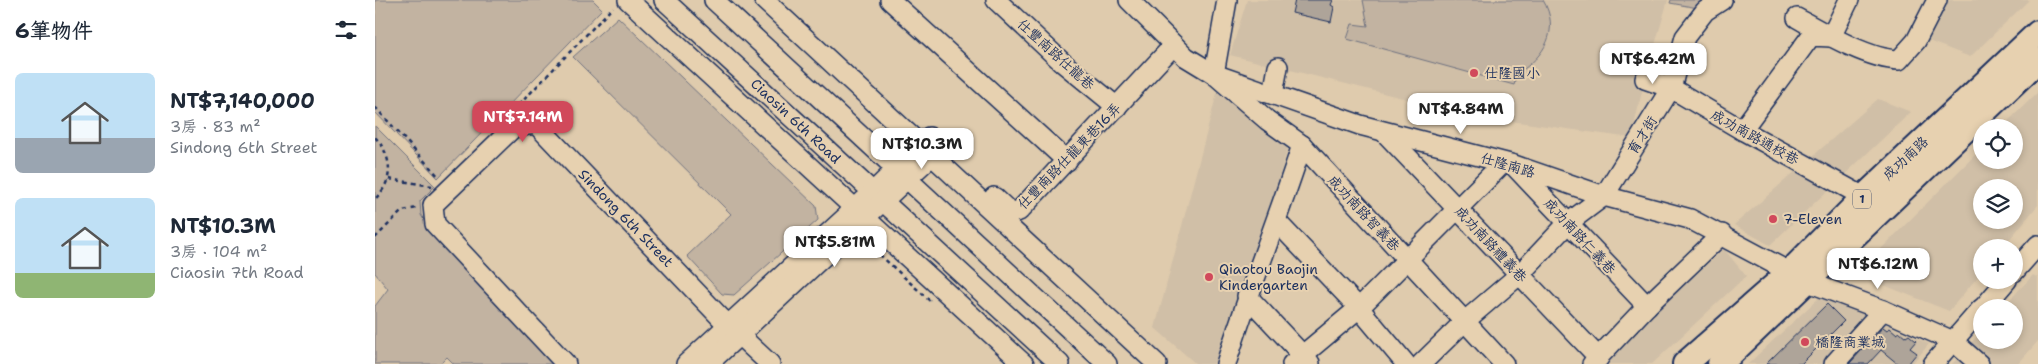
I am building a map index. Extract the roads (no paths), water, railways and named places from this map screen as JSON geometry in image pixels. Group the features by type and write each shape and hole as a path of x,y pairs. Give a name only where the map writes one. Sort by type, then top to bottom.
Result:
{"main road":[{"name":"成功南路","path":"1720,364 1798,277 1864,197 2038,33"},
{"name":"成功南路","path":"1685,364 1798,277 2038,60"}],"street":[{"name":"Ciaosin 6th Road","path":"664,0 1060,364"},
{"path":"714,0 1107,364"},
{"name":"仕豐南路仕龍東巷16弄","path":"764,0 867,95 879,92 931,146 1011,213 1019,211 1174,45"},
{"path":"890,0 1067,161"},
{"name":"仕豐南路仕龍巷","path":"996,0 1063,63 1117,106"},
{"name":"仕隆南路","path":"1129,0 1186,57 1213,74 1360,125 1508,164 1604,196 1690,219 1722,234 1798,277 1883,310 1953,341 1979,364"},
{"path":"1213,74 1227,0"},
{"name":"育才街","path":"1604,196 1671,88 1685,37 1705,10 1721,0"},
{"path":"1831,37 1849,0"},
{"path":"1797,18 1831,37 1887,59 1899,60 1916,41 1937,0"},
{"name":"Ciaosin 6th Road","path":"621,3 860,214 1024,364"},
{"path":"1742,130 1811,36 1831,37"},
{"path":"1273,94 1278,67"},
{"name":"成功南路智義巷","path":"1213,74 1267,120 1302,145 1504,364"},
{"name":"成功南路通校巷","path":"1645,79 1671,88 1742,130 1864,197"},
{"name":"Sindong 6th Street","path":"565,364 435,224 433,205 514,128 535,124 734,330 770,364"},
{"name":"成功南路禮義巷","path":"1383,131 1457,207 1595,361"},
{"path":"1226,364 1247,296 1277,222 1302,145"},
{"path":"686,364 734,330 879,197 931,146 1157,364"},
{"path":"1247,296 1302,361 1359,308 1457,207 1508,164"},
{"name":"成功南路仁義巷","path":"1508,164 1568,223 1647,306"},
{"path":"1421,364 1465,321 1519,275 1568,223 1604,196"},
{"path":"1277,222 1359,308 1406,364"},
{"path":"1595,361 1647,306 1722,234"},
{"path":"2023,262 2038,245"},
{"path":"1990,299 1999,289"},
{"path":"1834,364 1883,310"},
{"path":"1933,364 1973,318"},
{"path":"708,364 734,330"}],"place":[{"name":"仕隆國小","path":"1474,73"},
{"name":"7-Eleven","path":"1773,219"},
{"name":"Qiaotou Baojin Kindergarten","path":"1209,277"},
{"name":"橋隆商業城","path":"1805,342"}]}
